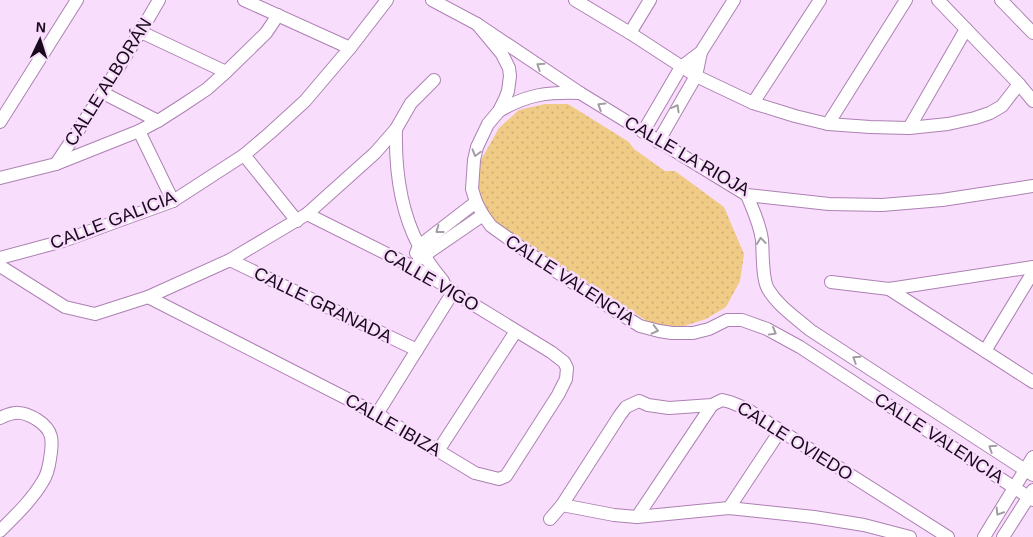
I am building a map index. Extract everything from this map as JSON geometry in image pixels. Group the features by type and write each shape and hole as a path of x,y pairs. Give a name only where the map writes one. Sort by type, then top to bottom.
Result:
{"street":[{"path":"0,122 78,0"},
{"name":"CALLE ALBORÁN","path":"56,164 103,93 159,0"},
{"path":"244,0 350,48"},
{"name":"CALLE GALICIA","path":"0,258 63,241 173,201 244,155 305,101 350,48 387,0"},
{"name":"CALLE LA RIOJA","path":"432,0 477,24 580,93 747,196 829,204 882,205 942,200 1033,186"},
{"path":"575,0 696,76 753,103 828,124 909,128 948,124 990,113 1002,106 1020,84"},
{"path":"630,33 650,0"},
{"path":"658,142 696,76 701,52 734,0"},
{"path":"753,103 820,0"},
{"path":"828,124 906,0"},
{"path":"938,0 1020,84 1033,101"},
{"path":"1001,0 1033,33"},
{"path":"0,178 56,164 139,131 158,121 206,89 226,72 266,33 278,15"},
{"name":"CALLE VALENCIA","path":"477,24 502,54 509,68 510,76 508,91 499,111 488,124 477,148 474,160 472,189 476,202 491,226 640,326 672,333 693,333 709,330 727,320 742,320 767,329 800,347 1014,487 1032,495"},
{"path":"909,128 966,29"},
{"path":"141,32 226,72"},
{"path":"643,132 681,67 701,52"},
{"path":"0,266 65,307 95,314 148,297 230,260 302,218 375,153 396,130 411,102 434,80"},
{"path":"103,93 158,121"},
{"path":"499,111 524,98 554,93 580,93"},
{"path":"377,414 417,350 450,289 422,250 402,203 396,155 396,130"},
{"path":"139,131 173,201"},
{"name":"CALLE VIGO","path":"244,155 302,218 411,266 551,352"},
{"name":"CALLE VALENCIA","path":"747,196 756,217 762,239 762,259 767,288 783,307 810,330 1029,472"},
{"path":"411,266 422,250 476,202"},
{"path":"422,250 483,215"},
{"name":"CALLE GRANADA","path":"230,260 417,350"},
{"path":"831,282 889,288 1033,267"},
{"path":"985,351 1033,272"},
{"path":"889,288 1033,382"},
{"name":"CALLE IBIZA","path":"148,297 377,414 475,473 499,479 506,476 566,379 567,368 564,362 551,352"},
{"path":"438,451 516,330"},
{"path":"800,347 810,330"},
{"name":"CALLE OVIEDO","path":"550,519 562,505 626,407 639,401 648,405 669,408 712,404 722,400 745,408 948,537"},
{"path":"637,517 712,404"},
{"path":"0,418 19,412 30,416 47,428 53,444 44,480 21,509 0,531"},
{"path":"730,508 780,431"},
{"path":"984,537 1014,487 1029,472 1033,457"},
{"path":"1003,537 1032,495"},
{"path":"562,505 637,517 730,508 814,517 864,525 910,537"}],"shaded area":[{"path":"545,104 568,104 629,142 634,149 665,171 675,171 724,207 744,254 740,281 726,307 706,319 678,328 650,323 491,222 475,192 481,160 499,128 519,110"}]}
